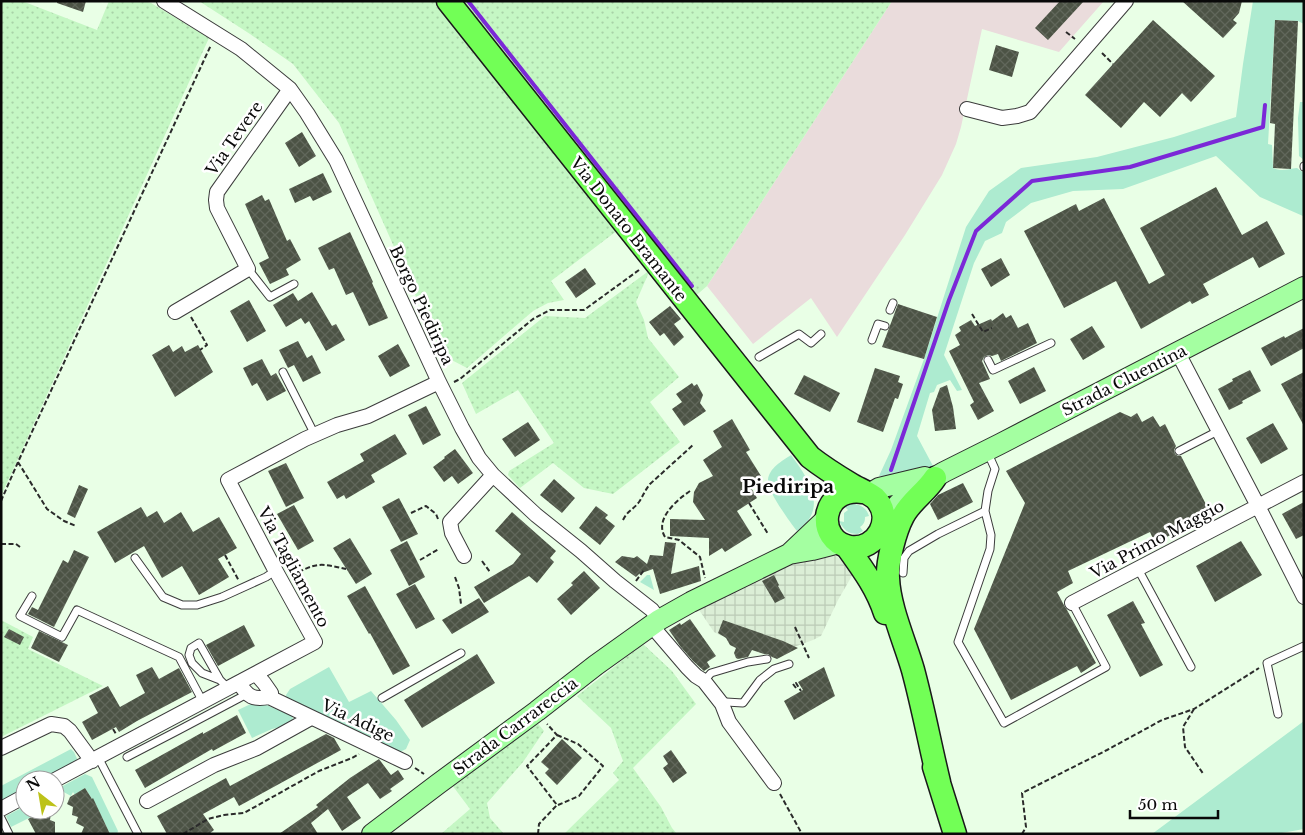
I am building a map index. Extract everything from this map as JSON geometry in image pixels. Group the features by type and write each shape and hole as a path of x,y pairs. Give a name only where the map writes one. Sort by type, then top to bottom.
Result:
{"main road":[{"name":"Via Donato Bramante","path":"448,1 810,457 833,474 866,493"},
{"name":"Strada Cluentina","path":"881,528 905,497 939,475 1304,287"},
{"name":"Via Donato Bramante","path":"810,457 828,513"},
{"name":"Strada Cluentina","path":"866,493 880,488 939,475"},
{"path":"939,475 912,502 903,516 889,563 888,578 889,592 913,670 939,782"},
{"path":"789,554 828,513 833,502 839,496 855,490 866,493 875,499 883,512 880,598"},
{"path":"828,513 828,527 832,536 843,545 864,571 880,598 955,834"},
{"path":"655,622 789,554 843,545 856,548 864,546 872,542 881,528"},
{"name":"Strada Carrareccia","path":"372,834 537,711 596,664 655,622"}],"street":[{"name":"Borgo Piediripa","path":"164,1 241,48 290,89 308,113 336,160 440,385 479,458 493,475 536,515 652,610 655,622 687,667 696,676 704,680 722,704 729,722 774,783"},
{"path":"967,109 1002,118 1030,112 1126,1"},
{"name":"Via Tevere","path":"248,269 217,208 217,192 290,89"},
{"path":"180,309 248,269"},
{"path":"1178,353 1304,597"},
{"name":"Via Tagliamento","path":"65,775 314,642 228,480 337,425 368,416 440,385"},
{"path":"464,556 452,533 450,522 493,475"},
{"name":"Via Primo Maggio","path":"1072,603 1304,482"},
{"path":"256,674 271,693 269,697"},
{"name":"Via Adige","path":"234,686 256,699 269,697 405,762"},
{"path":"147,801 214,765 256,748 311,718"},
{"path":"1,748 51,724 64,726 95,759"},
{"path":"1,809 15,801"}],"lane":[{"path":"248,269 270,297 294,284"},
{"path":"872,340 878,324 885,326"},
{"path":"759,357 799,334 811,343 821,334"},
{"path":"988,360 993,370 1051,343"},
{"path":"283,372 315,435"},
{"path":"1179,452 1218,431"},
{"path":"987,451 995,469 988,491 985,511 991,534 990,549 958,642 1004,723 1106,667 1072,603"},
{"path":"904,573 904,558 909,550 985,511"},
{"path":"135,558 163,598 182,605 197,605 266,577 279,577"},
{"path":"1138,569 1191,667"},
{"path":"32,596 20,616 62,637 77,610 179,657 202,702"},
{"path":"199,643 234,686 202,673 192,663 189,654 190,648 199,643"},
{"path":"1278,714 1267,663 1304,646"},
{"path":"382,698 461,653"},
{"path":"704,680 711,672 767,659"},
{"path":"722,704 726,702 743,703 760,680 774,670 789,664"},
{"path":"127,756 179,730 234,686"},
{"path":"95,759 138,834"},
{"path":"1,818 9,834"}],"path":[{"path":"1066,32 1075,39"},
{"path":"1,501 217,34"},
{"path":"1102,53 1113,64"},
{"path":"440,385 460,379 533,319 550,310 584,310 653,260"},
{"path":"180,309 207,345 200,350"},
{"path":"972,314 983,332 992,328"},
{"path":"623,520 627,512 638,502 650,484 693,446"},
{"path":"18,462 47,509 64,521 76,526"},
{"path":"690,491 672,505 664,520 663,534 665,537 679,540 700,557 705,578"},
{"path":"749,503 768,534"},
{"path":"411,513 426,506 436,514 437,519 450,522"},
{"path":"1,544 16,544 20,547"},
{"path":"420,560 439,549"},
{"path":"224,555 242,587"},
{"path":"482,561 490,572"},
{"path":"279,577 309,566 326,564 346,569"},
{"path":"638,579 644,570"},
{"path":"455,577 459,588 461,604"},
{"path":"794,627 809,658"},
{"path":"1022,834 1026,827 1022,793 1162,720 1194,709 1267,663"},
{"path":"796,688 793,684 796,683 801,691"},
{"path":"1194,709 1183,727 1185,747 1204,775"},
{"path":"537,711 557,735 578,744 603,766 579,796 557,805 540,824 538,834"},
{"path":"557,735 527,766 557,805"},
{"path":"183,834 208,819 244,813 319,771 352,758 364,751 369,744"},
{"name":"Via Adige","path":"405,762 424,774"},
{"path":"774,783 802,834"}],"shaded area":[{"path":"892,1 1104,1 1059,52 982,29 961,127 956,144 942,175 905,235 837,337 811,298 753,344 707,286"},
{"path":"828,552 845,563 853,574 821,636 813,640 794,647 724,620 719,631 722,636 714,632 697,607 782,566"}],"green space":[{"path":"1,1 22,1 97,30 109,1 144,1 151,3 209,38 1,496"},
{"path":"199,1 437,1 618,230 551,281 564,300 548,303 533,311 467,368 442,355 339,123 293,64"},
{"path":"463,1 892,1 707,286 692,299"},
{"path":"1253,1 1304,1 1304,24 1298,21 1275,20 1268,144 1272,145 1273,168 1282,170 1297,168 1304,173 1303,216 1260,197 1216,156 1123,189 1073,191 1031,203 1006,222 1002,233 985,241 974,263 944,355 962,390 957,391 950,380 937,385 934,392 930,393 917,436 933,466 906,474 879,476 891,450 924,359 966,227 989,191 1021,168 1097,157 1174,137 1236,117"},
{"path":"1300,102 1304,102 1304,160 1299,156 1298,118"},
{"path":"650,270 636,302 644,320 648,338 679,377 650,402 680,442 613,494 584,488 553,463 520,488 508,475 509,471 554,443 518,390 476,414 462,383 545,316 585,318"},
{"path":"791,455 809,484 814,504 807,522 797,531 775,499 768,480 773,468"},
{"path":"850,504 862,507 869,516 865,517 864,523 860,527 863,531 858,534 847,531 839,521 844,522 844,513 848,510 845,507"},
{"path":"647,575 650,575 654,590 640,582"},
{"path":"1,620 33,637 28,649 103,686 1,737"},
{"path":"643,644 672,671 696,704 633,768 661,807 677,834 564,834 619,780 613,773 623,761 611,728 577,696"},
{"path":"329,667 349,702 371,691 396,720 410,740 406,749 398,753 371,742 340,723 287,701 286,695 290,689"},
{"path":"257,701 292,716 293,719 284,726 252,738 238,710"},
{"path":"535,720 544,731 523,762 487,803 490,818 504,834 441,834 470,809 452,785"},
{"path":"1304,721 1304,829 1276,834 1152,834"},
{"path":"71,749 78,761 60,770 31,770"},
{"path":"85,774 92,777 118,831 117,834 110,834 93,799 85,788 75,795 73,792 71,796 65,793 65,785"},
{"path":"15,779 15,794 1,801 1,786"},
{"path":"15,811 15,820 25,820 11,827 6,816"}],"building":[{"path":"57,1 86,1 83,12 57,3"},
{"path":"1060,1 1084,1 1048,40 1035,28"},
{"path":"1182,1 1242,1 1239,13 1233,20 1237,23 1223,38"},
{"path":"1153,20 1215,76 1191,102 1182,93 1160,117 1144,102 1121,128 1085,95"},
{"path":"1275,20 1298,21 1291,169 1273,168 1275,124 1270,123"},
{"path":"996,45 1019,52 1012,77 989,70"},
{"path":"302,132 316,156 299,167 285,143"},
{"path":"323,173 332,192 313,201 310,196 295,203 289,189"},
{"path":"1216,187 1242,235 1267,221 1285,254 1259,268 1253,257 1203,284 1209,295 1192,304 1190,301 1141,329 1116,281 1064,308 1024,231 1076,204 1079,211 1104,198 1149,284 1165,275 1140,228"},
{"path":"262,195 265,201 269,199 287,241 290,239 301,260 286,269 289,275 270,284 259,263 269,258 245,204"},
{"path":"350,232 388,318 369,326 353,292 346,295 334,268 329,270 318,248"},
{"path":"1001,258 1010,275 991,287 981,269"},
{"path":"585,268 596,284 576,298 565,282"},
{"path":"312,292 332,326 336,324 345,340 326,351 309,321 305,324 301,318 286,327 273,305 293,293 298,301"},
{"path":"249,300 266,331 247,342 230,311"},
{"path":"898,304 937,317 924,359 882,347"},
{"path":"670,306 681,319 674,324 684,337 674,346 664,333 660,336 649,322"},
{"path":"1003,313 1006,318 1011,315 1018,328 1028,323 1037,343 1001,361 998,354 984,357 982,361 990,379 979,383 994,411 978,420 970,405 974,402 949,351 960,345 955,335 961,331 959,327 971,320 975,326 991,319 992,321"},
{"path":"1092,326 1105,347 1083,360 1070,339"},
{"path":"1304,328 1304,348 1271,366 1261,348"},
{"path":"298,341 307,358 312,355 321,373 303,382 294,365 288,368 279,350"},
{"path":"398,344 410,366 390,377 378,356"},
{"path":"169,345 173,352 182,346 185,352 198,345 213,372 175,397 152,355"},
{"path":"262,359 271,376 276,373 286,391 267,401 257,383 252,386 243,368"},
{"path":"1034,367 1046,391 1020,404 1008,381"},
{"path":"875,368 900,376 898,382 903,384 898,399 895,398 883,432 857,422"},
{"path":"1250,370 1261,391 1229,410 1218,389"},
{"path":"1304,372 1304,426 1281,384"},
{"path":"804,375 840,393 830,412 794,394"},
{"path":"692,383 694,386 697,384 703,395 700,403 706,411 684,426 672,409 682,402 676,394"},
{"path":"947,385 956,429 935,431 932,410 940,388"},
{"path":"426,406 441,435 423,445 408,415"},
{"path":"1120,412 1131,417 1137,413 1142,422 1153,416 1160,427 1165,424 1176,446 1175,454 1181,456 1211,514 1155,543 1150,532 1068,571 1073,583 1057,592 1096,663 1081,673 1077,666 1011,700 974,629 1025,503 1006,471"},
{"path":"732,419 750,450 746,452 761,476 749,484 757,498 737,511 752,535 725,552 722,548 709,556 709,538 670,536 670,519 705,520 693,502 694,492 699,483 713,476 703,460 722,447 713,431"},
{"path":"528,422 540,440 515,457 502,439"},
{"path":"1273,423 1288,449 1261,464 1246,438"},
{"path":"395,434 407,454 371,475 375,482 346,499 344,495 337,499 327,482 364,461 360,454"},
{"path":"455,449 473,473 458,484 452,476 444,482 433,467"},
{"path":"286,463 304,498 286,507 268,471"},
{"path":"554,479 575,498 562,513 540,495"},
{"path":"963,483 973,502 938,520 930,504 938,495"},
{"path":"79,485 88,489 75,518 67,514"},
{"path":"399,498 418,534 401,542 382,507"},
{"path":"1304,502 1304,535 1296,539 1282,514"},
{"path":"294,505 314,541 298,550 277,514"},
{"path":"596,506 608,515 605,518 615,526 600,545 579,528"},
{"path":"141,507 147,517 157,511 164,523 181,512 193,532 219,517 237,548 218,559 229,577 199,595 182,566 162,578 144,546 115,563 97,532"},
{"path":"512,512 556,551 550,558 554,562 537,583 529,576 484,603 474,587 513,564 521,554 495,531"},
{"path":"350,538 372,574 356,584 333,548"},
{"path":"407,541 425,577 409,586 390,550"},
{"path":"1241,541 1262,575 1215,602 1196,566"},
{"path":"665,542 676,543 671,574 699,566 701,581 660,594 653,569 636,577 615,562 622,556 634,558 637,556 647,564 650,555 663,556"},
{"path":"74,550 89,557 54,627 28,614 32,607 38,610 63,560 68,563"},
{"path":"584,571 600,588 571,615 557,599 573,585 571,583"},
{"path":"774,575 785,598 775,603 762,581"},
{"path":"415,584 435,619 416,629 396,594"},
{"path":"365,586 410,666 393,675 347,596"},
{"path":"479,598 489,612 452,634 442,620"},
{"path":"1133,601 1145,623 1141,624 1163,665 1140,677 1107,615"},
{"path":"690,619 716,656 707,662 710,667 704,671 680,646 669,630"},
{"path":"723,620 798,648 777,659 768,654 752,650 748,657 738,659 734,653 736,648 730,645 726,638 718,633"},
{"path":"244,625 255,646 218,666 206,645"},
{"path":"9,629 24,637 20,645 4,637"},
{"path":"39,631 68,645 59,662 31,648"},
{"path":"477,654 495,683 422,728 404,700"},
{"path":"152,667 159,679 179,668 192,692 119,732 116,727 92,740 82,722 98,713 89,696 108,686 120,707 145,693 136,675"},
{"path":"824,667 835,696 794,720 784,701 803,690 798,682"},
{"path":"237,715 246,733 213,751 212,749 145,788 135,770"},
{"path":"326,734 334,738 341,750 239,806 234,797 203,814 214,830 209,834 167,834 157,816 226,778 230,786"},
{"path":"562,739 582,758 557,785 545,773 549,769 541,762"},
{"path":"671,750 687,773 673,783 663,768 668,764 663,756"},
{"path":"379,759 391,775 398,770 404,779 390,789 392,791 380,799 368,783 347,797 361,818 342,831 328,809 311,823 318,834 279,834 318,807 316,805 350,778"},
{"path":"85,788 93,798 110,834 81,834 84,827 76,823 78,817 72,815 73,807 67,804 70,797"},
{"path":"29,820 50,820 55,822 55,834 36,834"}],"waterway":[{"path":"468,1 692,286"},
{"path":"891,470 949,300 976,231 1032,181 1130,167 1263,127 1265,105"}],"district":[{"name":"Piediripa","path":"788,486"}]}
